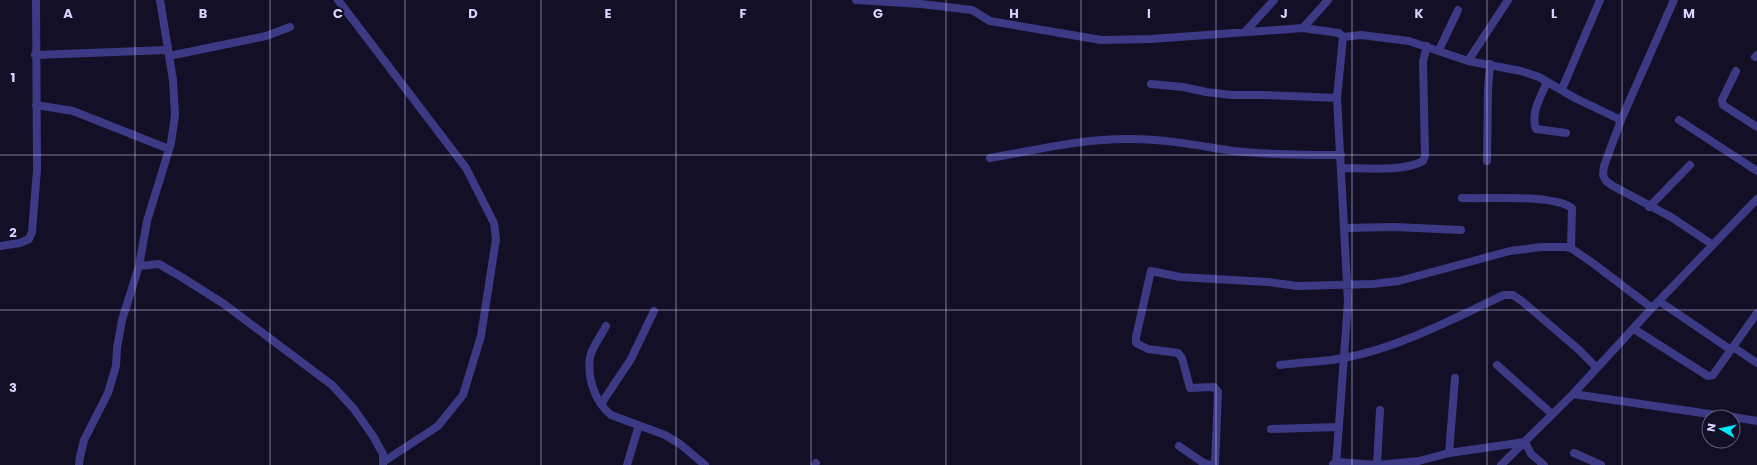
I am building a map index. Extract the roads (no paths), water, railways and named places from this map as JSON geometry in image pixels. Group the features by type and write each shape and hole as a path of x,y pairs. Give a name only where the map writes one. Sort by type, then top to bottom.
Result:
{"street":[{"path":"0,246 20,243 29,239 32,232 37,170 35,55 36,0"},
{"path":"80,465 80,457 84,440 108,393 116,366 117,348 122,320 138,266 147,221 169,149 175,115 169,53 160,0"},
{"path":"338,0 466,168 494,223 496,239 481,336 463,395 438,426 383,464"},
{"path":"856,0 921,4 972,10 990,21 1101,40 1151,39 1303,28 1340,33 1343,37"},
{"path":"1244,32 1274,0"},
{"path":"1303,28 1328,0"},
{"path":"1468,61 1508,0"},
{"path":"1562,89 1600,0"},
{"path":"1674,0 1621,120 1604,166 1603,175 1606,181 1612,186 1672,218 1712,245"},
{"path":"1439,50 1458,10"},
{"path":"35,55 169,53 266,36 290,28"},
{"path":"1343,37 1361,35 1380,36 1409,41 1468,61 1521,71 1539,77 1562,89 1575,98 1621,120"},
{"path":"1343,37 1336,98 1342,168 1347,285 1344,358 1335,464 1377,465 1419,461 1449,453 1525,442"},
{"path":"1342,168 1399,167 1417,165 1423,161 1425,156 1423,61 1427,46"},
{"path":"1487,161 1488,89 1490,64"},
{"path":"1736,71 1722,100 1723,105 1757,127"},
{"path":"1547,82 1540,100 1534,123 1536,129 1541,131 1566,133"},
{"path":"1151,84 1183,87 1206,92 1232,95 1336,98"},
{"path":"36,105 73,111 169,149"},
{"path":"1679,120 1757,171"},
{"path":"990,158 1096,140 1132,139 1198,144 1235,151 1277,154 1341,155"},
{"path":"1650,207 1690,165"},
{"path":"1462,198 1546,200 1568,205 1572,208 1573,216 1571,248"},
{"path":"1501,465 1573,394 1652,308 1757,199"},
{"path":"1344,228 1394,227 1461,230"},
{"path":"1215,465 1218,392 1214,387 1190,388 1182,358 1178,353 1148,349 1136,343 1136,337 1151,271 1180,277 1268,282 1297,286 1347,285 1399,281 1510,251 1541,247 1571,248 1652,308"},
{"path":"138,266 159,264 183,278 224,304 327,381 354,408 373,436 383,454 383,464"},
{"path":"1280,365 1344,358 1405,341 1504,295 1512,295 1523,302 1578,349 1597,368"},
{"path":"1659,301 1732,348 1757,362"},
{"path":"601,404 632,359 654,311"},
{"path":"1634,329 1708,376 1713,375 1757,313"},
{"path":"606,326 590,357 591,380 595,393 604,409 611,415 665,435 680,444 705,465"},
{"path":"1497,365 1552,414"},
{"path":"1449,453 1455,378"},
{"path":"1573,394 1701,413"},
{"path":"1377,465 1380,410"},
{"path":"1741,418 1757,421"},
{"path":"627,465 639,425"},
{"path":"1271,428 1339,427"},
{"path":"1525,442 1531,454 1544,465"},
{"path":"1179,446 1202,462 1210,465"},
{"path":"1574,453 1601,465"}]}
